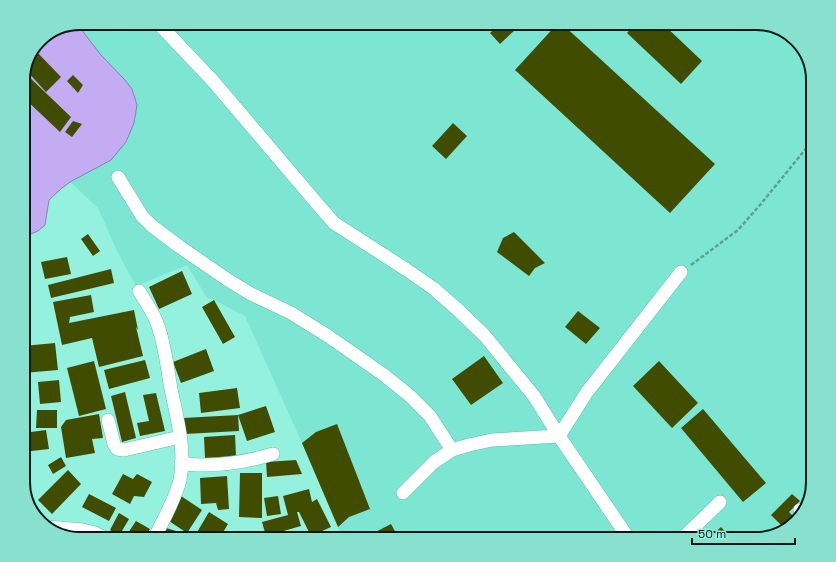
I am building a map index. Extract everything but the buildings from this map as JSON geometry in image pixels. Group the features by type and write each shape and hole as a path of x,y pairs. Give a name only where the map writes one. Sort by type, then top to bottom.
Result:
{"street":[{"path":"165,30 213,81 334,223 433,288 485,336 534,396 624,532"},
{"path":"118,177 142,216 152,226 228,280 251,294 291,313 328,336 384,375 410,396 430,416 452,450"},
{"path":"560,436 587,392 681,272"},
{"path":"139,291 156,321 160,332 180,437 180,480 176,493 157,532"},
{"path":"108,420 114,444 117,449 124,450 180,437"},
{"path":"403,493 434,462 452,450 492,440 560,436"},
{"path":"181,463 199,465 226,464 260,458 273,454"},
{"path":"689,532 720,502"},
{"path":"64,529 91,532"}],"path":[{"path":"681,272 738,230 806,149"}],"shaded area":[{"path":"74,30 82,30 101,55 132,89 137,105 134,123 126,142 111,160 70,182 49,200 45,225 38,231 30,234 30,77 32,67 35,58 47,42 64,33"},
{"path":"82,30 762,30 784,38 798,52 806,74 806,488 798,510 786,522 775,528 762,532 340,532 245,316 207,298 187,265 136,286 118,253 98,208 70,182 111,160 132,89 101,55"}]}
